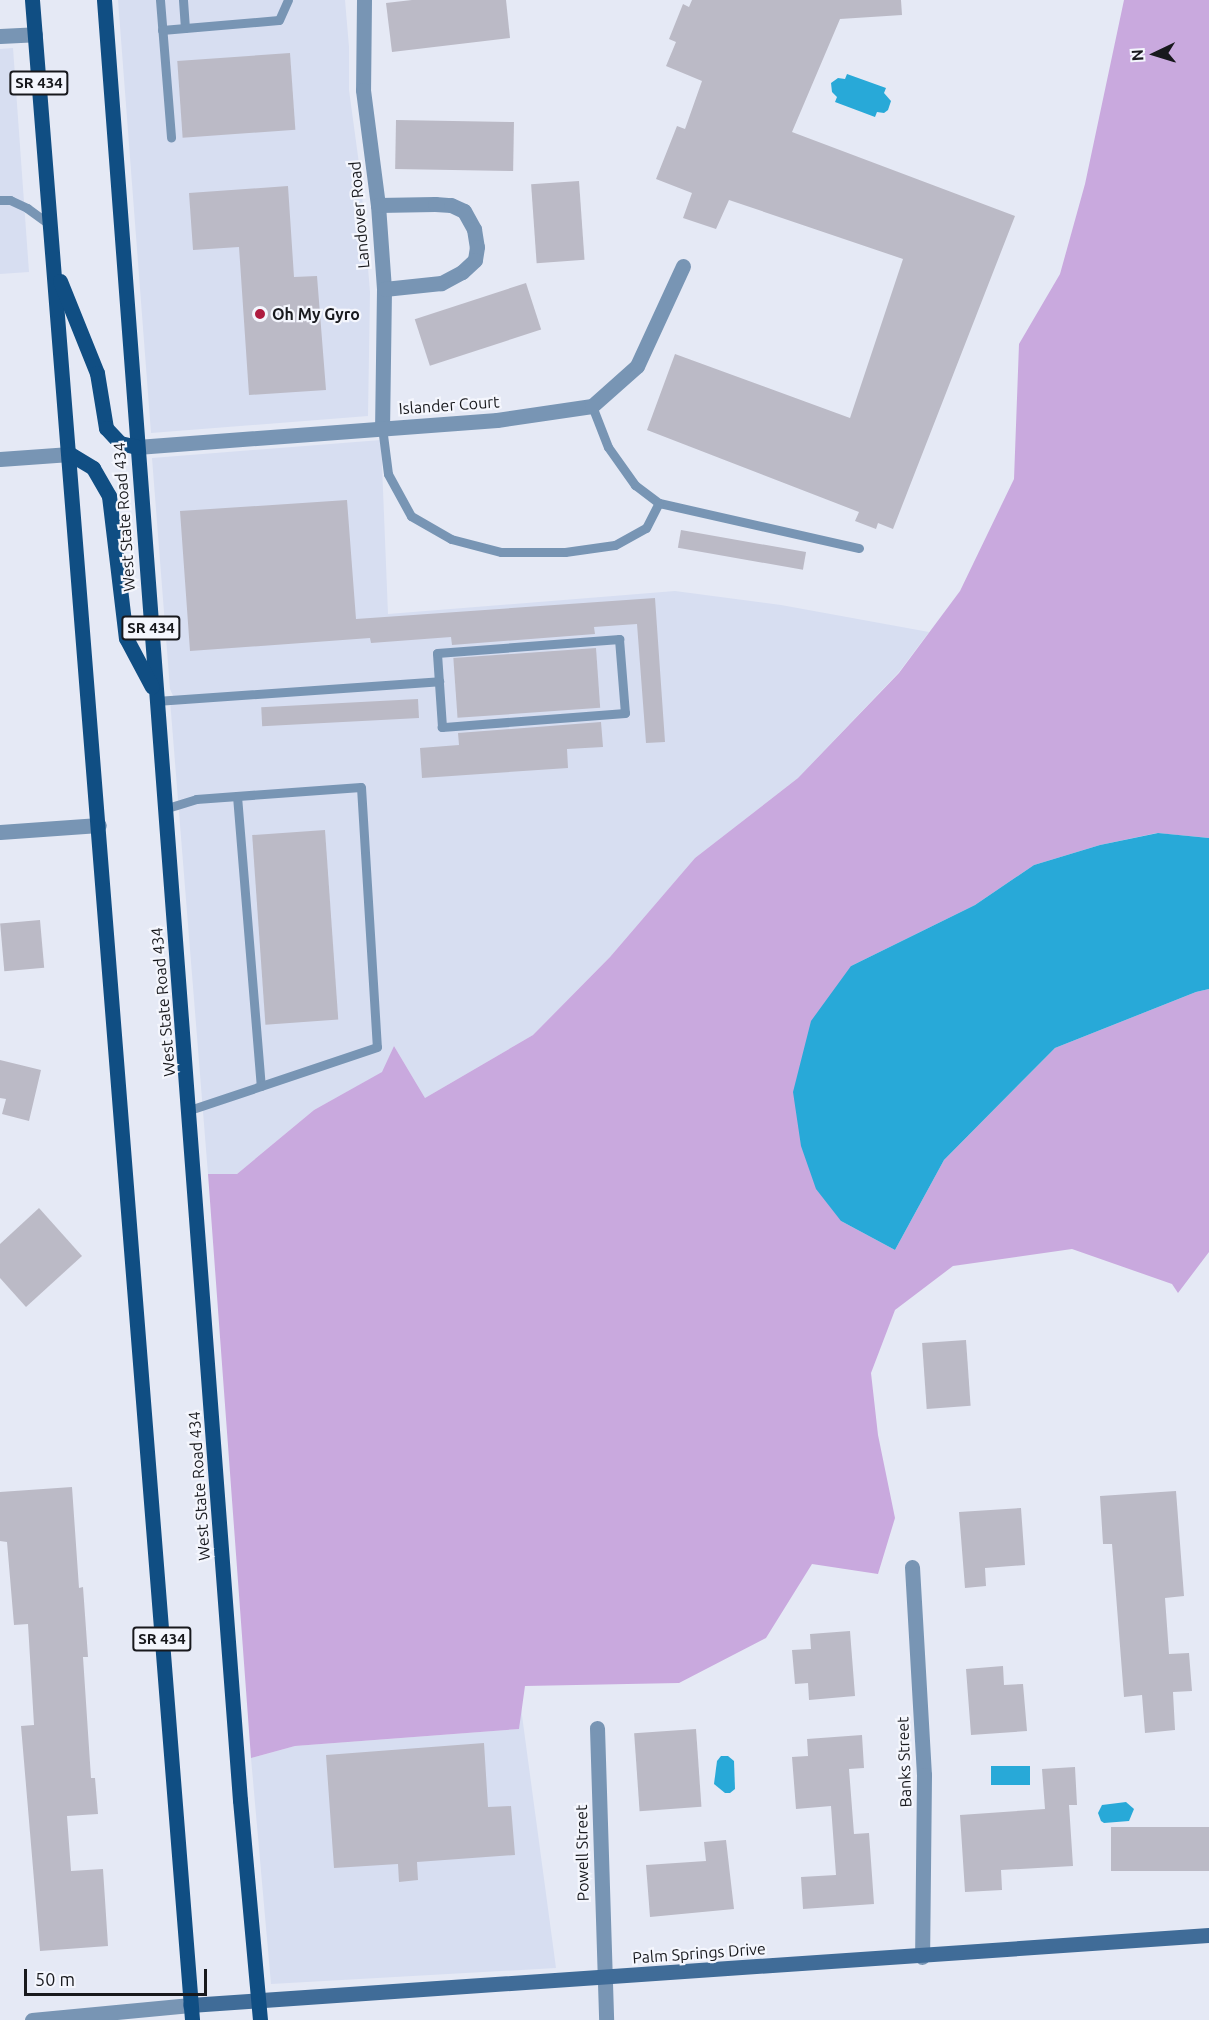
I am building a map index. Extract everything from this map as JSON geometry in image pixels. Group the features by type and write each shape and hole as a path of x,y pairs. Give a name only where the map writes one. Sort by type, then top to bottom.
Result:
{"main road":[{"name":"SR 434","path":"33,0 191,2012"},
{"name":"West State Road 434","path":"104,0 164,809 190,1110 240,1800 258,2000"},
{"path":"55,268 97,373 106,428 120,443 137,447"},
{"path":"70,454 93,468 109,496 126,638 156,697"},
{"name":"SR 434","path":"258,2000 260,2020"}],"street":[{"name":"Landover Road","path":"364,0 363,90 378,205 384,289 382,427"},
{"path":"0,36 35,34"},
{"path":"378,205 435,204 458,208 464,211 474,229 477,247 475,260 462,272 441,283 384,289"},
{"path":"592,406 637,366 683,266"},
{"name":"Islander Court","path":"137,447 497,420 592,406"},
{"path":"0,459 70,454"},
{"path":"0,832 99,825"},
{"name":"Banks Street","path":"912,1567 924,1775 921,1957"},
{"name":"Powell Street","path":"597,1728 606,2020"},
{"name":"Palm Springs Drive","path":"191,2012 258,2000 921,1957 1209,1935"},
{"path":"32,2020 191,2012"}],"lane":[{"path":"160,0 171,138"},
{"path":"183,0 185,28"},
{"path":"162,30 279,20 288,0"},
{"path":"0,200 10,200 27,208 51,226"},
{"path":"592,406 608,447 635,485 659,503 860,548"},
{"path":"382,427 388,474 411,516 451,539 491,550 566,552 615,545 646,528 659,503"},
{"path":"619,639 625,713 442,727 439,681 437,653 619,639"},
{"path":"156,697 439,681"},
{"path":"164,809 196,799 360,787 377,1047 190,1110"},
{"path":"237,796 261,1086"}],"shaded area":[{"path":"118,0 345,0 349,47 349,90 360,171 370,292 368,416 151,433"},
{"path":"1124,0 1209,0 1209,838 1157,833 1100,845 1034,865 975,905 851,966 841,1221 895,1250 944,1160 1055,1048 1196,992 1209,989 1209,1252 1178,1293 1172,1284 1072,1249 953,1266 895,1310 871,1373 878,1435 895,1518 878,1574 812,1564 766,1638 679,1683 525,1686 519,1729 295,1746 251,1758 208,1174 237,1174 314,1110 382,1072 394,1046 425,1098 533,1035 610,957 695,858 798,778 899,673 960,591 1014,479 1019,344 1060,274 1085,184"},
{"path":"13,48 29,272 0,274 0,49"},
{"path":"381,440 388,614 675,591 781,605 929,632 899,672 798,778 695,858 610,957 533,1035 425,1098 394,1046 383,1072 314,1110 237,1174 208,1174 170,700 174,698 170,689 152,458"},
{"path":"521,1708 556,1968 271,1984 251,1758 295,1746 519,1729"}],"water":[{"path":"847,74 886,88 884,93 891,101 888,110 884,113 877,112 875,117 835,102 837,97 832,92 831,83 838,78 845,79"},
{"path":"1158,833 1209,838 1209,989 1196,992 1055,1048 944,1160 895,1250 841,1221 816,1189 801,1146 793,1092 811,1021 851,966 975,905 1034,865 1100,845"},
{"path":"721,1756 728,1756 734,1761 735,1789 730,1793 725,1793 714,1784 717,1761"},
{"path":"991,1766 1030,1766 1030,1785 991,1785"},
{"path":"1126,1802 1134,1809 1129,1821 1104,1823 1101,1821 1098,1813 1102,1805"}],"building":[{"path":"412,0 506,0 510,38 392,52 386,3"},
{"path":"692,0 901,0 902,15 840,19 792,132 1015,216 893,529 878,523 876,529 855,521 859,512 647,430 675,354 850,418 903,259 729,200 716,229 683,218 692,193 656,179 677,126 685,129 702,81 666,66 676,42 669,39 683,4 689,7"},
{"path":"290,53 295,130 183,138 177,61"},
{"path":"396,120 514,122 513,171 395,169"},
{"path":"579,181 585,260 537,263 531,184"},
{"path":"288,186 294,277 317,276 326,390 249,395 239,247 193,250 189,193"},
{"path":"526,283 541,330 430,366 415,319"},
{"path":"347,500 356,619 655,598 665,742 646,743 637,624 594,627 595,634 452,645 451,637 371,643 370,638 190,651 180,511"},
{"path":"681,530 806,552 803,570 678,548"},
{"path":"596,648 600,708 458,718 453,658"},
{"path":"418,699 419,718 262,726 261,707"},
{"path":"601,722 603,747 567,749 568,768 422,778 420,748 459,745 458,733"},
{"path":"325,830 338,1020 265,1025 252,835"},
{"path":"40,920 44,968 4,971 0,923"},
{"path":"0,1060 41,1070 29,1121 2,1114 6,1099 0,1098"},
{"path":"39,1208 82,1256 26,1307 0,1278 0,1244"},
{"path":"966,1340 971,1406 927,1409 922,1343"},
{"path":"72,1487 79,1588 83,1587 88,1657 83,1657 91,1778 95,1778 98,1814 67,1816 71,1871 103,1869 108,1946 40,1951 21,1726 34,1725 28,1624 14,1625 7,1542 0,1541 0,1492"},
{"path":"1176,1491 1184,1596 1165,1598 1169,1654 1189,1653 1192,1691 1173,1692 1175,1730 1145,1733 1142,1695 1124,1697 1112,1544 1103,1544 1100,1496"},
{"path":"1021,1508 1025,1565 985,1568 986,1586 965,1588 959,1512"},
{"path":"850,1631 855,1696 809,1700 808,1683 795,1684 792,1650 811,1649 810,1634"},
{"path":"1003,1666 1004,1685 1023,1684 1027,1731 971,1735 966,1669"},
{"path":"696,1729 701,1807 640,1811 634,1733"},
{"path":"862,1735 864,1768 849,1769 854,1834 869,1833 874,1904 803,1909 801,1877 836,1875 831,1806 796,1809 792,1757 808,1756 807,1739"},
{"path":"484,1743 488,1807 511,1806 515,1855 417,1862 418,1880 399,1882 398,1864 334,1868 326,1755"},
{"path":"1075,1767 1077,1805 1069,1805 1073,1866 1001,1870 1002,1890 965,1892 960,1815 1045,1809 1042,1769"},
{"path":"1111,1827 1209,1827 1209,1871 1111,1871"},
{"path":"726,1840 734,1909 650,1917 646,1865 706,1861 704,1842"}],"place":[{"name":"Oh My Gyro","path":"260,314"}]}
